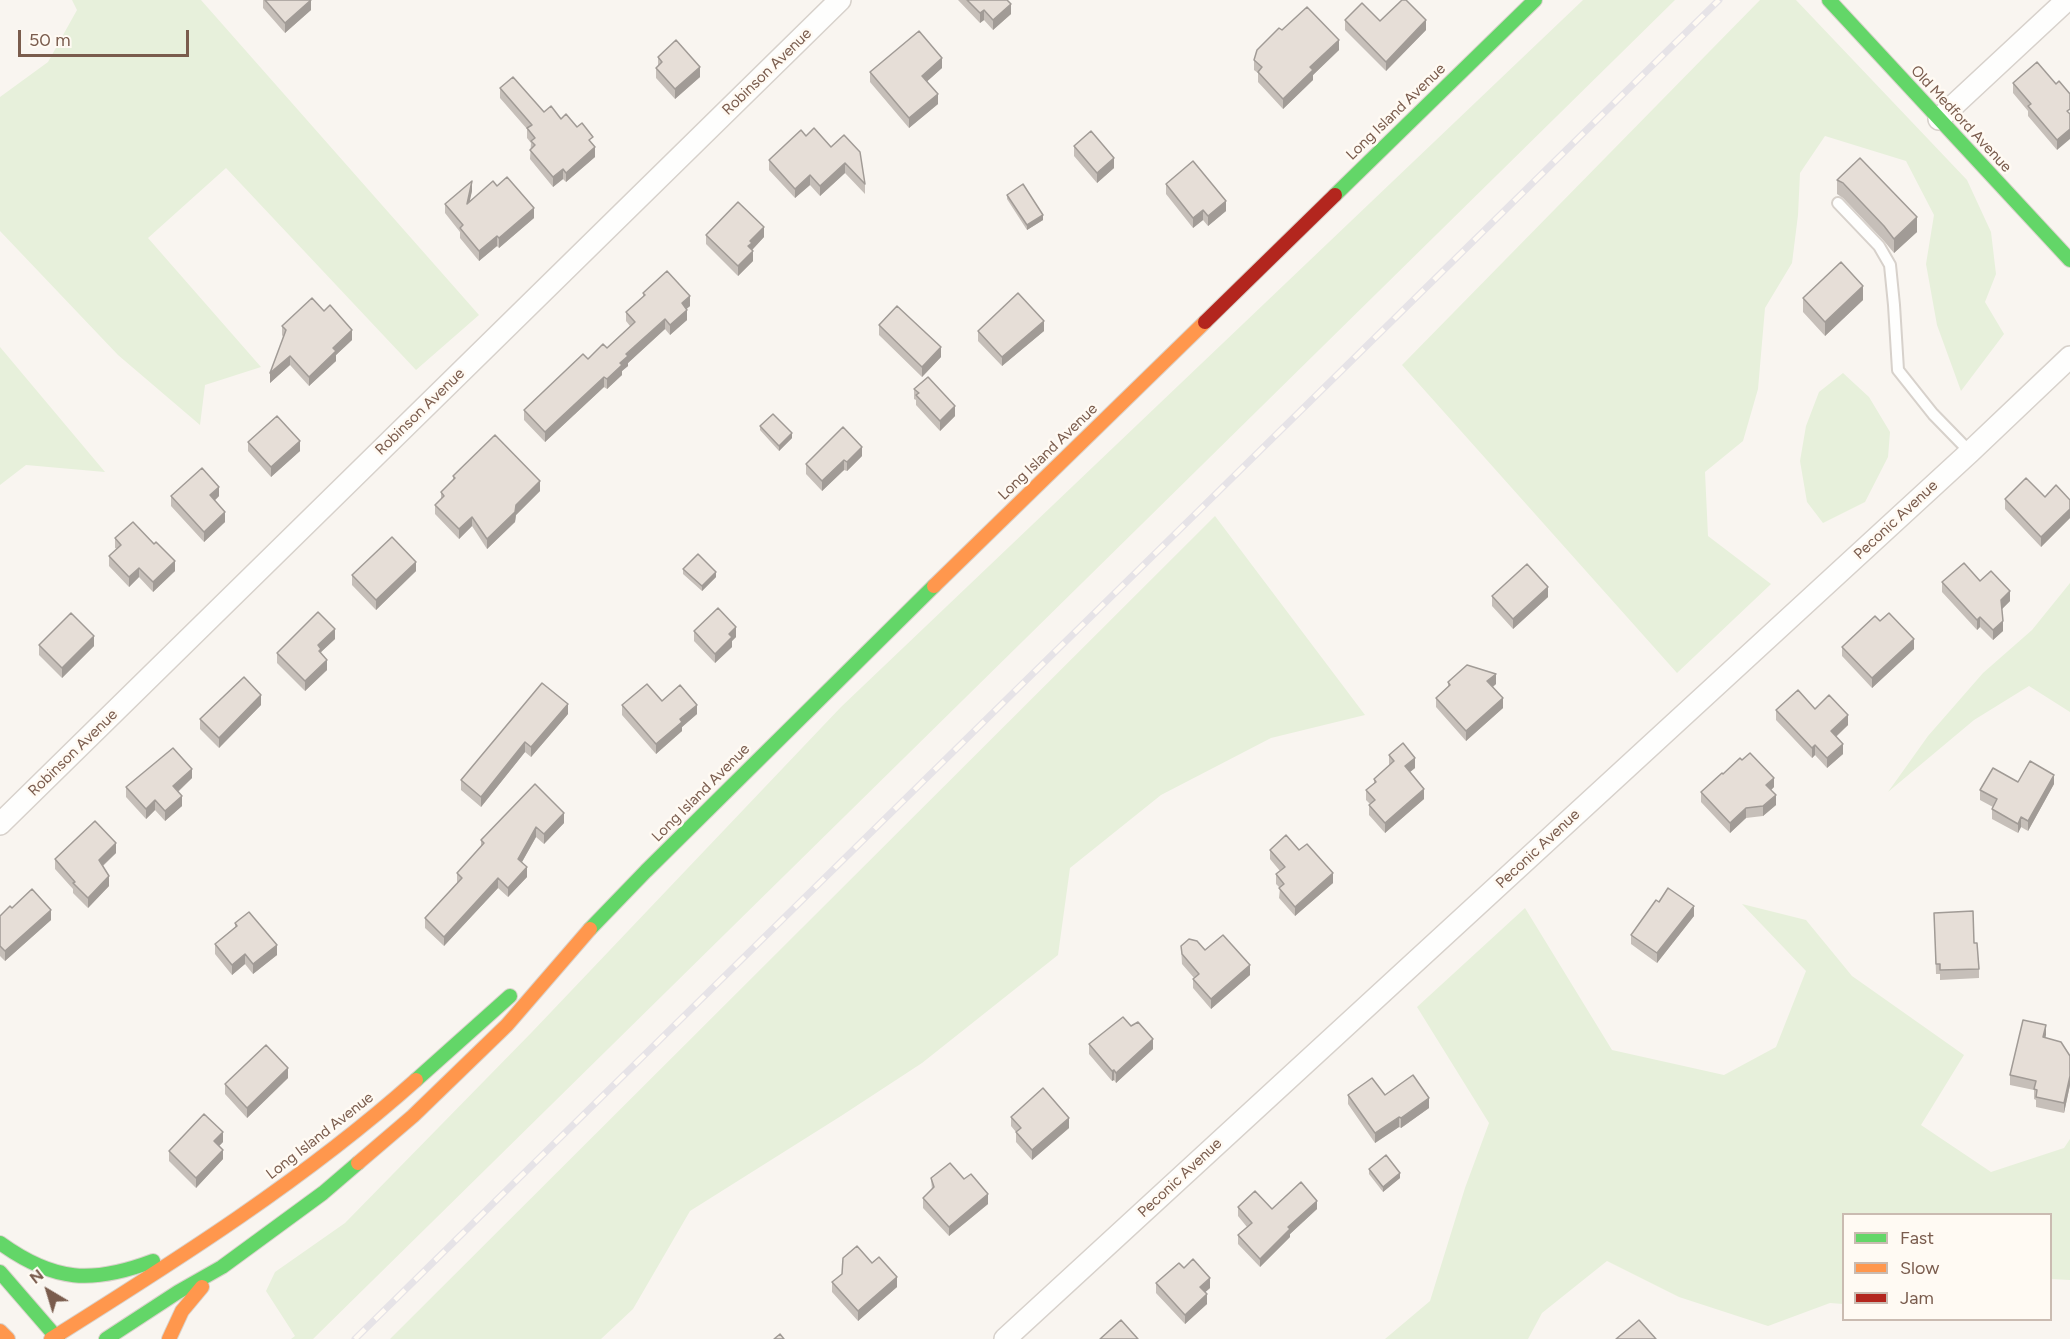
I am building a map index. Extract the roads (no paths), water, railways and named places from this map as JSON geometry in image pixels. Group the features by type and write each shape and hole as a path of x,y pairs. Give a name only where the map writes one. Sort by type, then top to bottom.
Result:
{"street":[{"name":"Robinson Avenue","path":"0,824 840,0"},
{"name":"Long Island Avenue","path":"105,1339 222,1267 323,1193 413,1116 507,1024 588,931 929,590 1534,0"},
{"name":"Old Medford Avenue","path":"1829,0 2070,260"},
{"path":"1939,119 2067,0"},
{"name":"Peconic Avenue","path":"1005,1339 1970,452 2070,357"},
{"name":"Long Island Avenue","path":"55,1338 286,1184 378,1112 522,985 588,931"},
{"path":"0,1242 18,1256 51,1272 96,1277 136,1268 208,1238"},
{"path":"169,1339 176,1319 188,1301 222,1267"},
{"path":"0,1272 55,1338"},
{"path":"0,1331 8,1339"}],"lane":[{"path":"1838,203 1878,246 1890,265 1898,370 1933,414 1970,452"}],"railway":[{"path":"355,1339 1719,0"}]}
